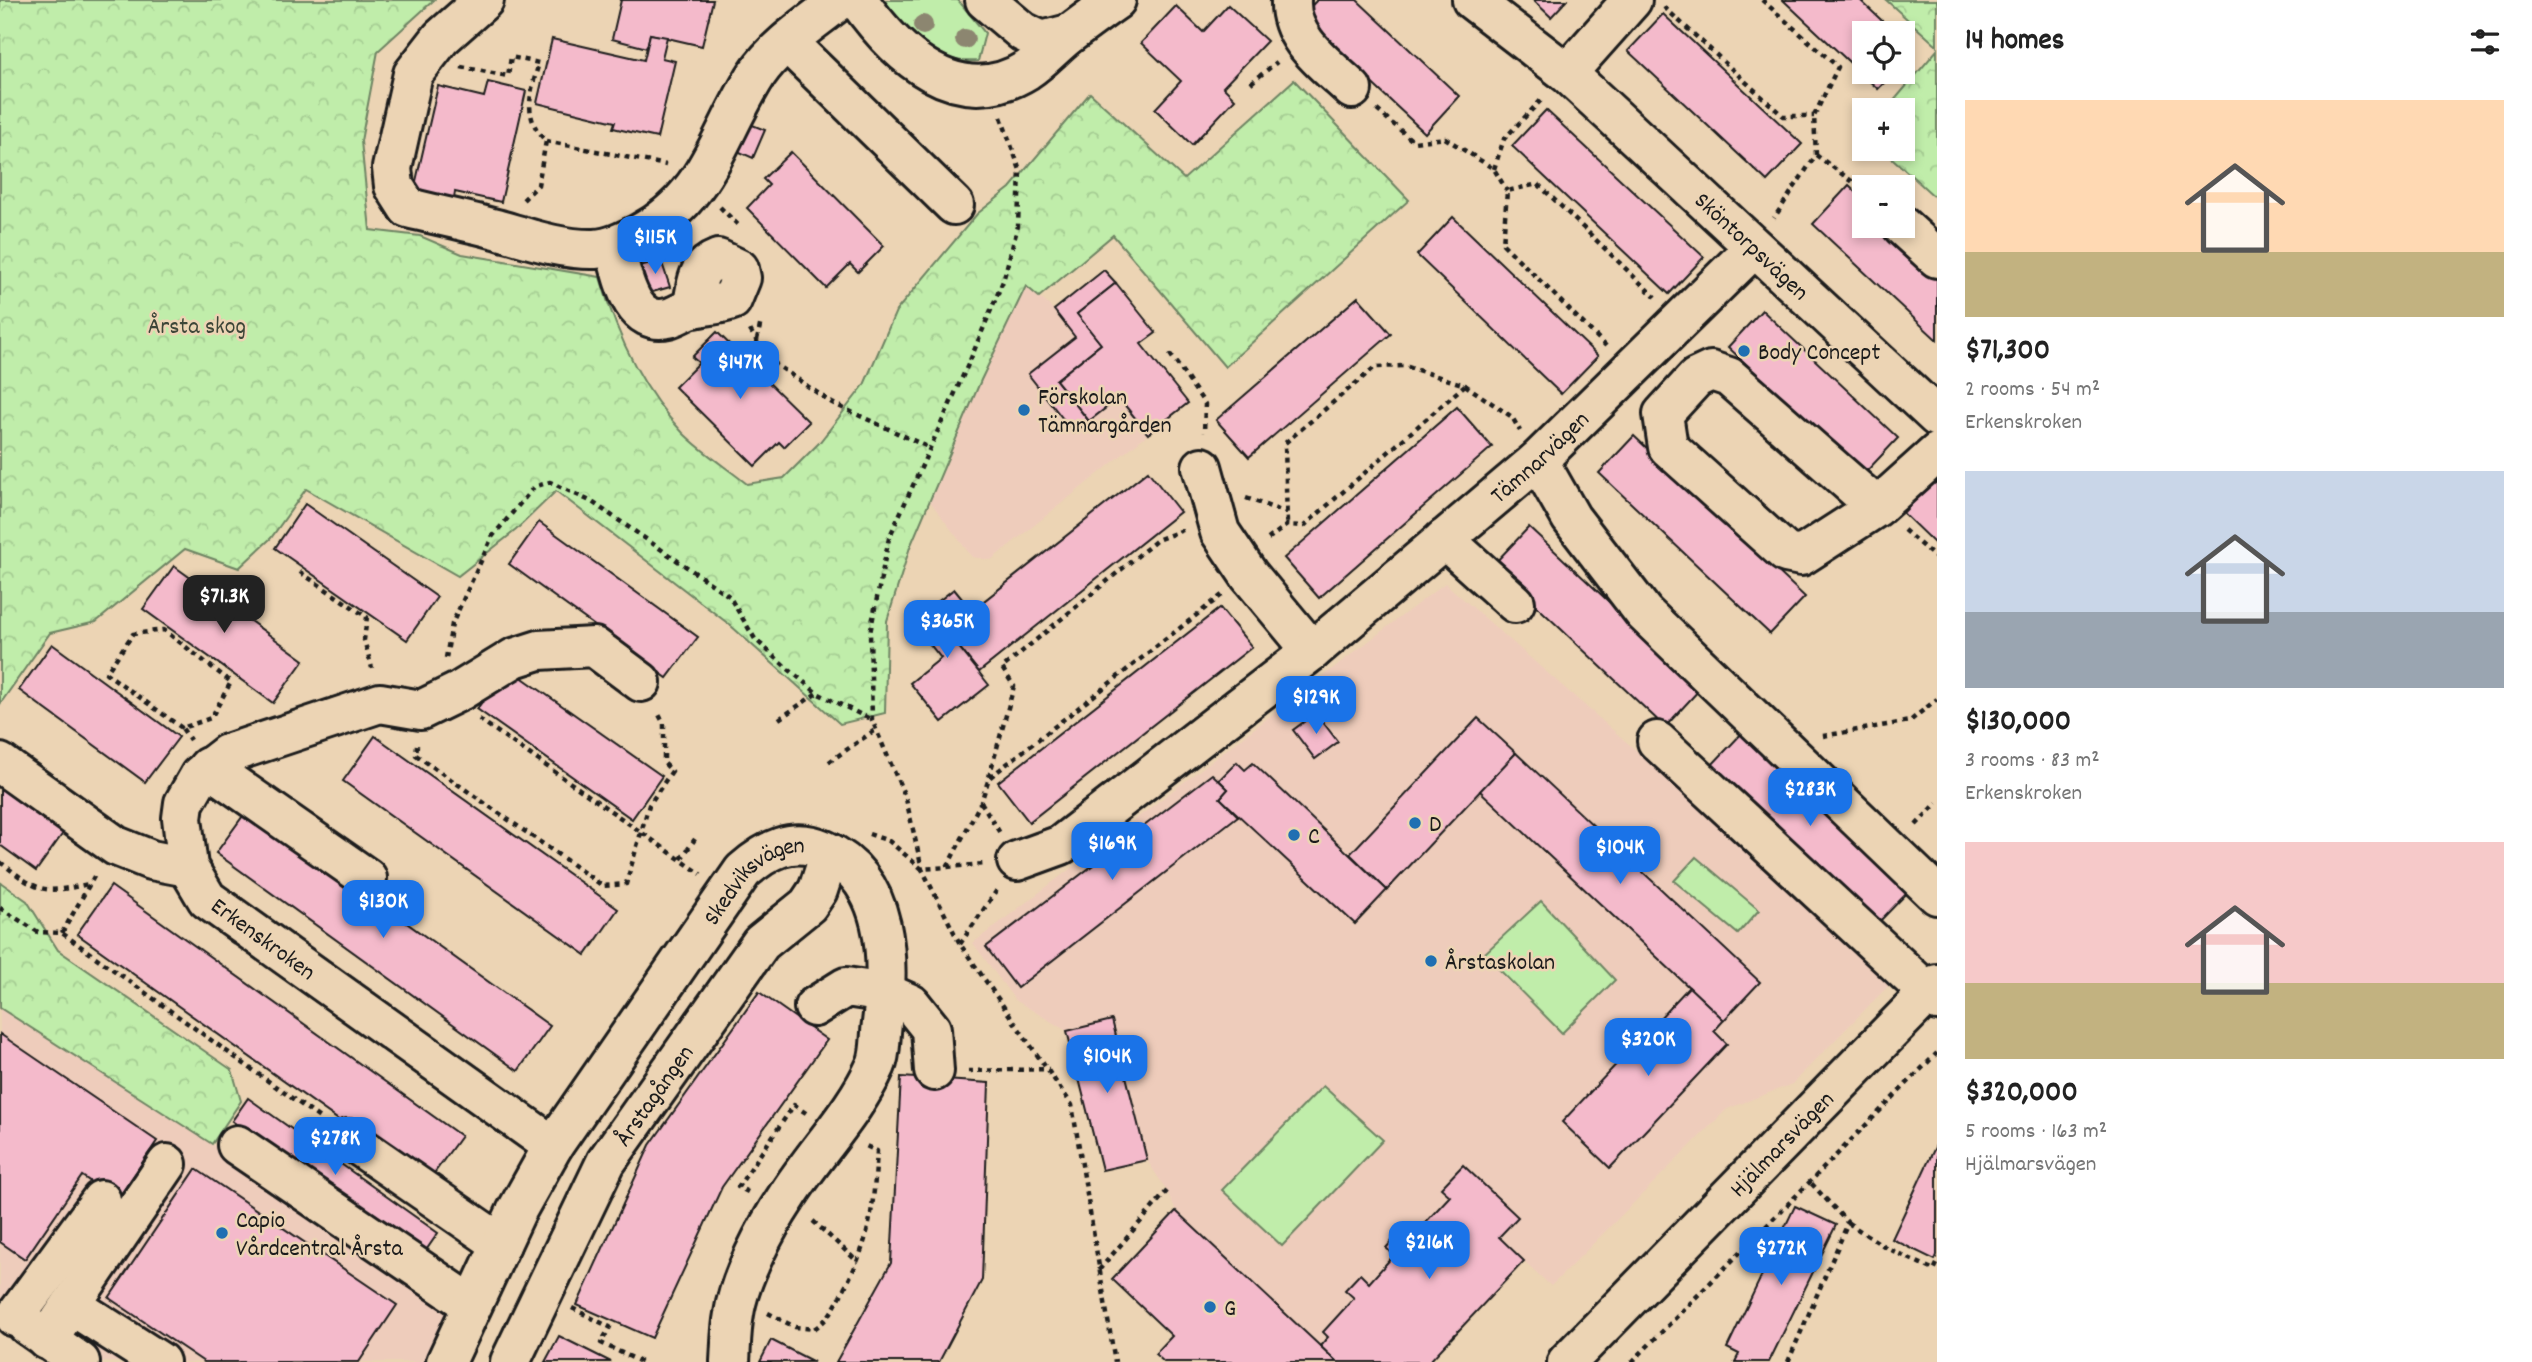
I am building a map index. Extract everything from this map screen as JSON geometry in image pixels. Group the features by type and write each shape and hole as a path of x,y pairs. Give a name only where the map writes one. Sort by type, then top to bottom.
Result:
{"street":[{"path":"484,0 441,38 413,74 395,149 394,186 408,208 574,248 614,246 655,225 710,187 758,72 840,0"},
{"path":"858,0 877,27 918,64 945,79 991,86 1027,69 1116,0"},
{"path":"985,0 1023,32 1042,41 1069,34"},
{"path":"1292,0 1291,19 1302,40 1352,89"},
{"name":"Sköntorpsvägen","path":"1472,0 1567,73 1937,417"},
{"path":"1567,73 1632,0"},
{"path":"788,43 954,205"},
{"path":"1915,238 1937,258"},
{"path":"614,246 631,301 642,313 654,318 667,318 692,308"},
{"name":"Tämnarvägen","path":"1017,861 1061,845 1312,651 1538,460 1754,248"},
{"path":"1877,506 1729,377 1711,371 1696,378 1663,414 1668,447 1786,553 1801,556 1877,506 1937,453"},
{"path":"1538,460 1571,519 1644,613 1937,895"},
{"path":"1202,467 1220,531 1248,575 1312,651"},
{"path":"1444,539 1515,603"},
{"path":"421,710 460,691 514,658 539,650 594,647 641,682"},
{"name":"Erkenskroken","path":"421,710 380,703 250,744 208,767 184,803 182,842 188,867 207,899 553,1146"},
{"path":"1657,741 1935,999"},
{"path":"0,763 116,846 152,860 188,867"},
{"path":"208,767 367,878"},
{"name":"Skedviksvägen","path":"446,1362 501,1244 553,1146 743,871 776,847 802,843 830,853 863,881 875,902 885,956 886,993 877,1063 835,1131 786,1197 763,1238 734,1313 730,1362"},
{"name":"Årstagången","path":"510,1362 606,1162 761,943 808,905 818,890 830,853"},
{"path":"814,1007 846,987 886,993 911,1004 931,1029 934,1071"},
{"name":"Hjälmarsvägen","path":"1567,1362 1935,999"},
{"name":"Hjälmarsvägen","path":"1600,1362 1935,999"},
{"path":"349,1139 501,1244"},
{"path":"237,1145 472,1305"},
{"path":"47,1340 167,1164"},
{"path":"80,1362 8,1311 101,1200"},
{"path":"71,1305 160,1362"}],"path":[{"path":"1754,248 1816,155 1814,116 1838,67 1762,0"},
{"path":"1671,13 1783,116 1814,116"},
{"path":"423,60 508,76 511,57 539,63 529,104 533,127 546,141 710,187 733,221"},
{"path":"1251,83 1282,58"},
{"path":"1494,169 1504,139 1567,73"},
{"path":"991,86 1020,170 1018,226 1003,281 889,538 870,632 872,720 906,799 922,869 960,944 1072,1105 1115,1362"},
{"path":"1352,89 1414,142 1445,138 1494,169 1507,191 1503,244 1629,369"},
{"path":"494,229 538,185 546,141"},
{"path":"1816,155 1852,181"},
{"path":"1507,191 1538,184 1679,320"},
{"path":"1170,354 1205,404 1202,467"},
{"path":"767,358 832,403 930,448"},
{"path":"1287,525 1284,443 1375,367 1405,366 1465,385 1512,417 1538,460"},
{"path":"989,778 1248,575 1262,543 1287,525 1304,526 1465,385"},
{"path":"452,624 492,537 534,486 550,482 592,502 729,596 755,639 817,693 872,720"},
{"path":"1877,506 1937,559"},
{"path":"947,867 981,802 989,778 1014,686 1002,668 1157,540 1189,527"},
{"path":"300,572 367,617 364,640 373,674"},
{"path":"182,728 106,673 133,634 164,630 231,682 211,718"},
{"path":"641,682 664,724 664,763 672,771 649,805 640,832 626,884 603,886 416,755 421,710 469,712 640,832 681,859 702,875"},
{"path":"779,719 817,693"},
{"path":"1780,743 1910,721 1937,699"},
{"path":"829,762 875,730"},
{"path":"681,859 695,839"},
{"path":"922,869 1017,861"},
{"path":"960,944 1017,861"},
{"path":"0,862 29,883 52,892 89,883"},
{"path":"62,933 85,891"},
{"path":"0,908 38,932 62,933 349,1139"},
{"path":"1632,1362 1937,1053"},
{"path":"934,1071 1049,1069"},
{"path":"742,1288 773,1317 795,1327 814,1329 828,1319 866,1246 874,1204 877,1151"},
{"path":"1811,1183 1848,1223 1887,1248 1936,1269"},
{"path":"1098,1270 1167,1191"},
{"path":"786,1197 858,1262"},
{"path":"1788,1362 1848,1223"},
{"path":"574,1309 610,1327 601,1343 641,1362"}],"shaded area":[{"name":"Förskolan Tämnargården","path":"1104,270 1116,283 1101,344 1056,380 1089,421 1119,398 1148,434 991,560 972,557 929,500 981,380 1026,285 1054,310"},
{"name":"Årstaskolan","path":"1445,583 1896,978 1792,1084 1727,1109 1551,1286 1524,1261 1429,1362 1164,1362 1155,1354 1172,1335 1112,1279 1176,1211 1167,1191 1147,1160 1102,1170 1067,1031 1015,1000 973,943"},
{"path":"0,1008 212,1144 464,1315 443,1362 86,1362 0,1303"}],"green space":[{"name":"Årsta skog","path":"0,0 434,0 378,51 361,141 370,230 420,236 462,254 600,277 622,340 655,398 690,440 747,484 784,478 819,443 864,385 896,311 977,214 1010,188 1090,93 1184,179 1294,80 1409,200 1225,367 1113,235 1039,297 1026,286 981,380 910,547 887,621 885,713 840,724 730,625 556,491 516,530 458,576 306,489 271,538 239,568 185,549 96,622 50,633 0,704"},
{"path":"883,0 958,0 985,33 978,61 949,58 922,45 890,13"},
{"path":"1886,0 1937,0 1937,46 1915,26 1915,21 1909,21"},
{"path":"1937,50 1937,199 1915,179 1915,175 1911,175 1895,161 1915,161 1915,98 1896,98 1908,84 1915,84 1915,76"},
{"path":"1696,857 1759,910 1738,934 1674,881"},
{"path":"0,882 27,901 58,950 232,1070 241,1101 212,1144 0,1008"},
{"path":"1541,901 1615,980 1562,1033 1484,954"},
{"path":"1323,1086 1383,1140 1282,1246 1222,1190"}],"building":[{"path":"621,0 713,0 702,46 650,34 647,48 612,39"},
{"path":"1317,0 1357,0 1459,96 1425,133 1301,17"},
{"path":"1533,0 1567,0 1551,17"},
{"path":"1783,0 1860,0 1882,21 1852,21 1852,65"},
{"path":"1228,5 1267,41 1223,87 1235,99 1192,145 1155,109 1181,81 1141,43 1176,6 1203,32"},
{"path":"1663,14 1802,144 1767,181 1628,51"},
{"path":"650,34 667,37 662,58 675,61 657,138 613,128 615,122 537,103 552,39 644,60"},
{"path":"488,82 526,91 501,202 455,192 453,203 413,194 438,86 484,97"},
{"path":"1546,110 1704,257 1669,294 1512,146"},
{"path":"745,122 765,130 753,158 733,149"},
{"path":"791,152 884,246 858,272 850,264 826,288 747,208 769,185 763,179"},
{"path":"1849,185 1852,188 1852,238 1905,238 1937,268 1937,340 1813,224"},
{"path":"1453,217 1598,356 1561,394 1417,255"},
{"path":"661,260 670,287 649,293 640,266"},
{"path":"1104,270 1116,283 1077,314 1101,344 1056,380 1089,421 1074,433 1028,374 1075,337 1054,310"},
{"path":"1116,283 1156,333 1141,344 1188,403 1148,434 1119,398 1089,421 1056,380 1101,344 1077,314"},
{"path":"1358,297 1391,334 1249,457 1216,420"},
{"path":"1762,310 1898,438 1863,475 1728,347"},
{"path":"717,332 809,422 784,447 779,442 755,466 675,387 699,363 692,357"},
{"path":"1457,407 1492,447 1319,598 1284,558"},
{"path":"1634,436 1805,597 1770,634 1599,473"},
{"path":"1148,471 1180,512 979,672 946,631"},
{"path":"1937,477 1937,546 1903,513"},
{"path":"305,504 437,597 407,640 275,548"},
{"path":"539,522 698,637 667,678 509,564"},
{"path":"1529,527 1701,688 1665,727 1493,565"},
{"path":"174,566 304,660 273,703 143,609"},
{"path":"954,589 972,611 946,631 989,685 942,722 910,683 941,658 912,622"},
{"path":"1220,608 1252,647 1029,822 998,782"},
{"path":"52,644 179,737 145,782 19,690"},
{"path":"507,667 662,776 632,819 477,709"},
{"path":"1316,713 1338,742 1315,759 1293,730"},
{"name":"D","path":"1478,718 1516,753 1387,890 1350,854"},
{"path":"1745,730 1912,888 1875,926 1709,768"},
{"path":"375,736 618,909 586,955 343,781"},
{"path":"1516,753 1760,982 1724,1020 1480,791"},
{"name":"C","path":"1237,762 1245,770 1253,763 1387,890 1355,924 1220,798 1228,789 1219,780"},
{"path":"1212,774 1228,789 1220,798 1238,816 1017,988 986,947"},
{"path":"0,782 66,829 36,871 0,845"},
{"path":"248,809 550,1026 518,1071 216,853"},
{"path":"111,886 461,1136 427,1183 77,934"},
{"path":"1689,987 1724,1020 1714,1031 1727,1044 1610,1168 1562,1122"},
{"path":"759,992 827,1040 722,1187 652,1338 577,1305 650,1145"},
{"path":"1112,1020 1147,1160 1102,1170 1067,1031"},
{"path":"0,1034 157,1141 117,1200 82,1176 25,1259 0,1242"},
{"path":"901,1077 989,1083 982,1280 939,1362 836,1362 891,1263"},
{"path":"248,1098 438,1233 422,1256 232,1121"},
{"path":"1937,1143 1937,1255 1935,1260 1892,1239"},
{"path":"1463,1165 1518,1217 1499,1237 1524,1261 1429,1362 1337,1362 1320,1346 1328,1337 1323,1332 1354,1298 1345,1290 1360,1274 1369,1283 1394,1255 1386,1248 1400,1232 1409,1240 1450,1196 1441,1188"},
{"name":"Capio Vårdcentral Årsta","path":"196,1169 397,1305 359,1362 204,1362 109,1298"},
{"path":"1795,1206 1836,1225 1769,1362 1735,1362 1739,1354 1727,1348"},
{"name":"G","path":"1176,1211 1337,1362 1164,1362 1155,1354 1172,1336 1112,1279"},
{"path":"559,1336 611,1362 545,1362"},
{"path":"771,1340 814,1362 760,1362"}],"place":[{"name":"Body Concept","path":"1744,351"},
{"name":"Förskolan Tämnargården","path":"1024,410"},
{"name":"D","path":"1415,823"},
{"name":"C","path":"1294,835"},
{"name":"Årstaskolan","path":"1431,961"},
{"name":"Capio Vårdcentral Årsta","path":"222,1233"},
{"name":"G","path":"1210,1307"}]}
